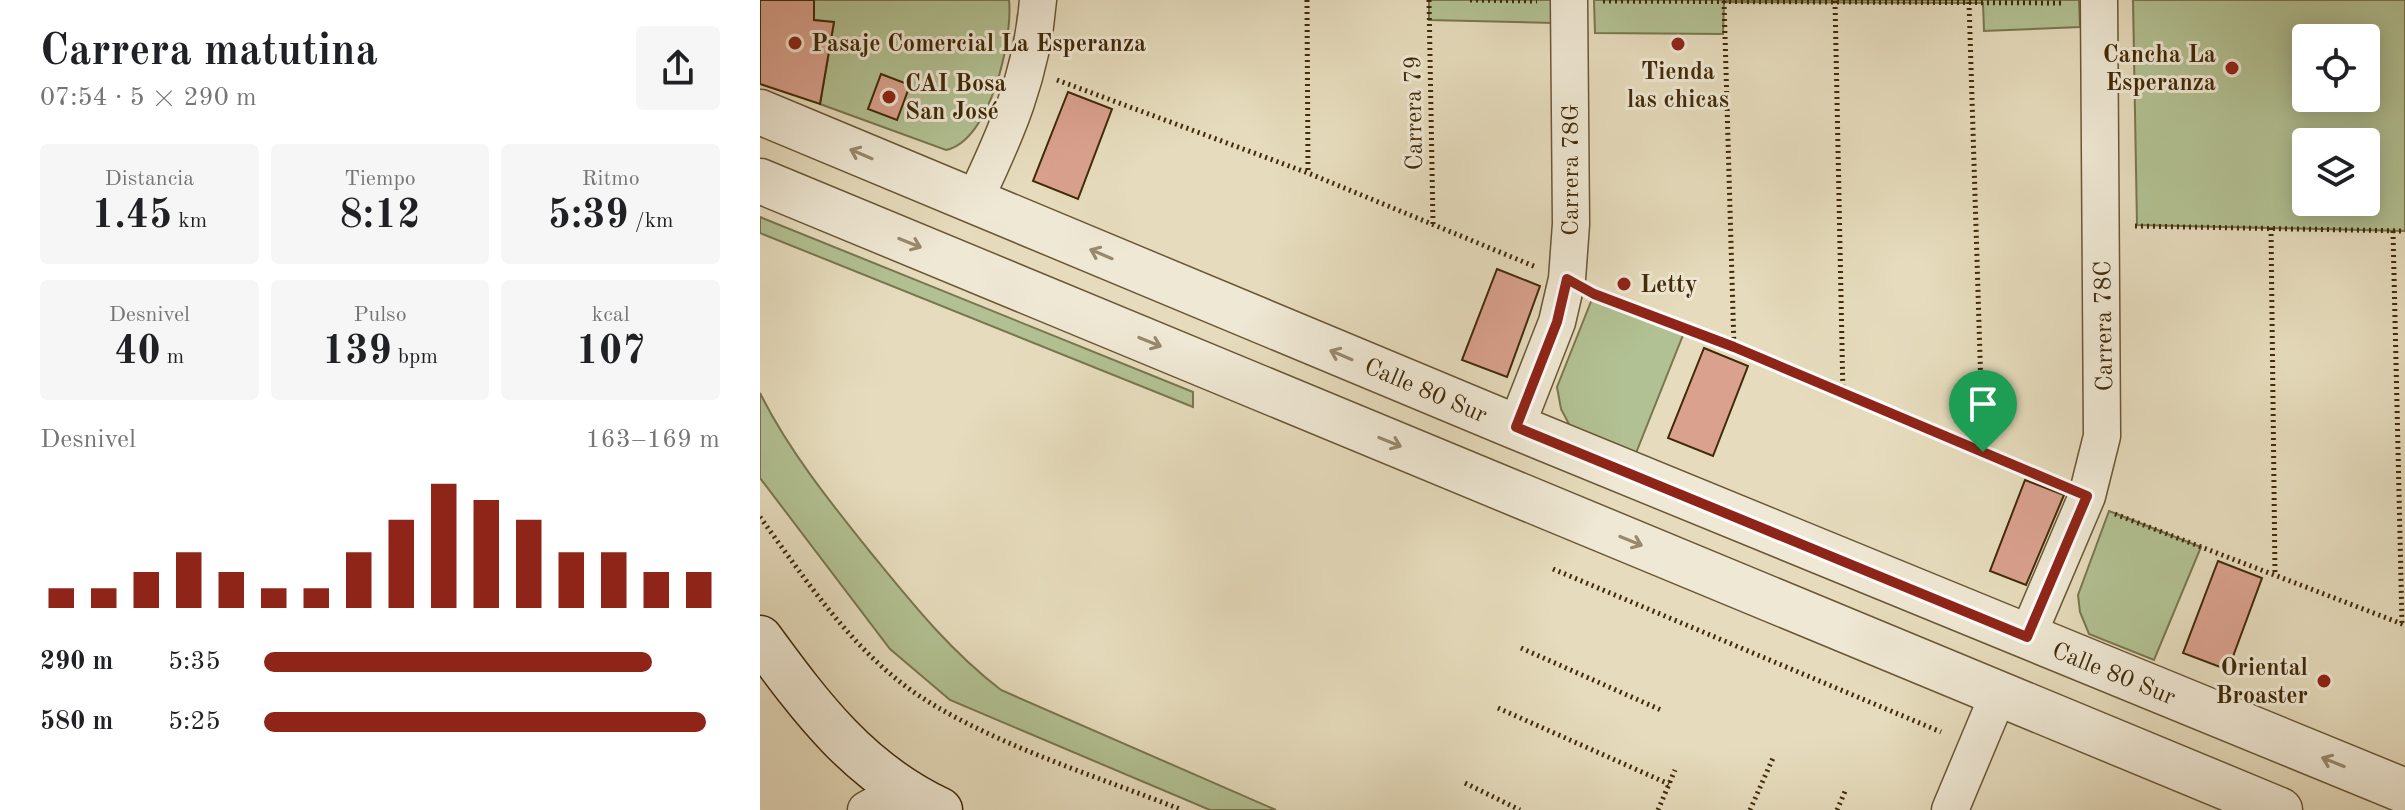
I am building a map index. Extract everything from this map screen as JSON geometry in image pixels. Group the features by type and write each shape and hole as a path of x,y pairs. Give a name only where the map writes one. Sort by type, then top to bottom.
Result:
{"street":[{"path":"974,201 999,148 1029,69 1038,0"},
{"name":"Carrera 78G","path":"1516,427 1557,322 1567,279 1571,224 1569,0"},
{"name":"Carrera 78C","path":"2027,637 2087,496 2102,436 2099,2"},
{"name":"Calle 80 Sur","path":"760,112 1516,427 2405,791"},
{"path":"760,181 2280,810"},
{"path":"760,638 843,741 883,800 940,810"},
{"path":"1950,810 1999,693"}],"path":[{"path":"1307,0 1308,173"},
{"name":"Carrera 79","path":"1429,0 1433,225"},
{"path":"1470,0 2099,2"},
{"path":"1724,1 1734,347"},
{"path":"1836,1 1843,395"},
{"path":"1969,2 1983,452"},
{"path":"1029,69 1308,173 1567,279 1594,294 1734,347 1983,452 2087,496 2109,511 2404,624 2393,231"},
{"path":"2102,225 2405,231"},
{"path":"2271,228 2275,574"},
{"path":"760,517 816,592 863,645 906,686 943,711 986,731 1182,810"},
{"path":"1553,569 1941,732"},
{"path":"1521,648 1661,710"},
{"path":"1498,708 1669,784"},
{"path":"1750,810 1773,758"},
{"path":"1658,810 1675,770"},
{"path":"1465,783 1520,810"},
{"path":"1837,810 1846,789"}],"green space":[{"path":"814,0 1009,0 1007,39 996,87 975,128 962,143 946,150 820,104 834,23 814,20"},
{"path":"1429,0 1554,0 1554,23 1429,20"},
{"path":"1594,0 2079,0 2080,27 1984,31 1983,3 1724,2 1723,34 1595,33"},
{"name":"Cancha La Esperanza","path":"2133,0 2405,0 2405,231 2137,225"},
{"path":"760,217 1193,392 1193,407 760,233"},
{"path":"1594,294 1685,330 1636,453 1570,426 1561,409 1557,387"},
{"path":"760,393 797,456 871,553 916,608 982,675 1001,690 1276,810 1210,810 950,700 890,649 760,478"},
{"path":"2109,511 2201,547 2154,660 2089,634 2080,612 2078,595"}],"building":[{"name":"Pasaje Comercial La Esperanza","path":"760,0 814,0 814,20 834,22 820,104 760,84"},
{"name":"CAI Bosa San José","path":"881,74 910,85 897,120 868,109"},
{"path":"1068,92 1112,109 1078,199 1033,181"},
{"path":"1497,269 1540,286 1507,377 1462,360"},
{"path":"1704,348 1748,366 1713,456 1668,438"},
{"path":"2025,480 2064,495 2026,585 1990,571"},
{"path":"2218,561 2262,578 2228,670 2183,653"}],"place":[{"name":"Pasaje Comercial La Esperanza","path":"795,43"},
{"name":"Tienda las chicas","path":"1678,44"},
{"name":"Cancha La Esperanza","path":"2232,68"},
{"name":"CAI Bosa San José","path":"889,97"},
{"name":"Letty","path":"1624,284"},
{"name":"Oriental Broaster","path":"2324,681"}],"route":[{"path":"1567,279 1594,294 1734,347 1983,452 2087,496 2027,637 1516,427 1557,322 1567,279"}]}
